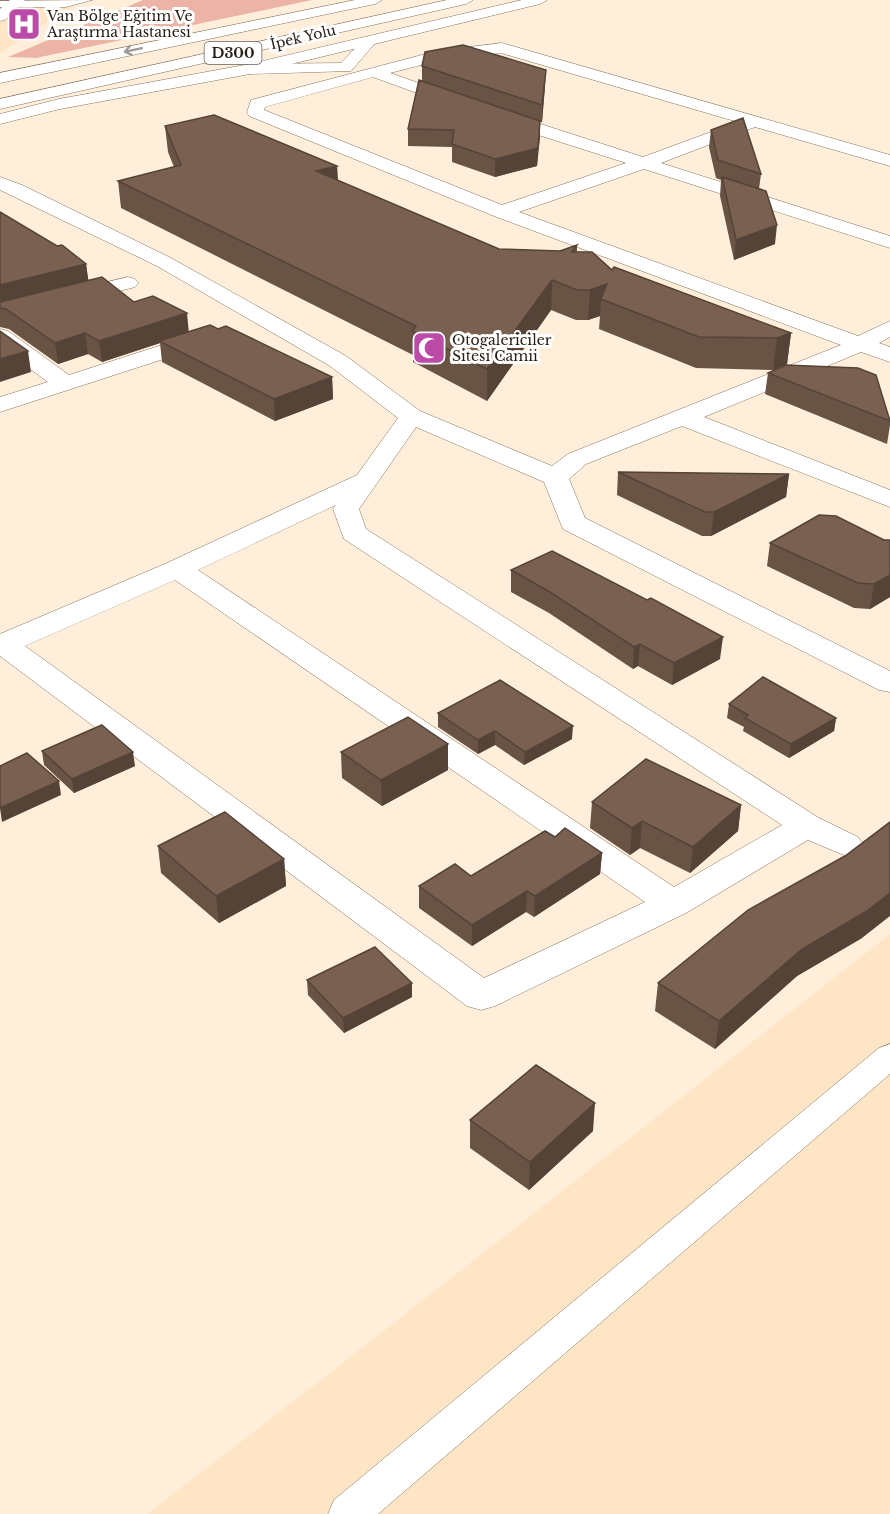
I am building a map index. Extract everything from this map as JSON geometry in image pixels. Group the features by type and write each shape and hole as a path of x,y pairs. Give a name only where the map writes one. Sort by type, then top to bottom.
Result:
{"main road":[{"path":"0,78 375,0"},
{"name":"İpek Yolu","path":"0,92 420,0"},
{"name":"İpek Yolu","path":"0,104 466,0"},
{"path":"0,119 490,0"},
{"path":"59,104 250,69 540,0"},
{"path":"0,17 10,3"},
{"path":"345,68 370,41"},
{"path":"890,161 502,48 437,56 378,73 288,94 257,104 255,112 501,212 890,355"},
{"path":"250,69 345,68 378,73 485,112 890,242"},
{"path":"501,212 757,121"},
{"path":"0,176 5,188 47,204 164,262 338,361 411,416 555,477 573,524 890,683"},
{"path":"0,315 128,282"},
{"path":"555,477 577,459 841,354 890,328"},
{"path":"0,405 227,331"},
{"path":"0,336 65,383"},
{"path":"411,416 346,509 354,533 807,826 846,845"},
{"path":"682,417 890,499"},
{"path":"367,480 177,569 3,644 481,996 673,904 807,826"},
{"path":"177,569 673,904"}],"lane":[{"path":"10,3 66,4 87,0"},
{"path":"348,1514 890,1056"}],"shaded area":[{"name":"Van Bölge Eğitim Ve Araştırma Hastanesi","path":"0,0 83,0 0,53"},
{"path":"143,0 312,0 36,58 8,57"},
{"path":"890,934 890,1514 147,1514 335,1369"}],"building":[{"path":"463,45 546,70 542,105 422,66 425,52"},
{"path":"419,80 540,121 538,148 495,159 452,144 454,130 408,129"},
{"path":"214,115 337,166 316,171 499,249 560,251 577,245 572,252 592,252 612,270 614,267 791,333 777,338 699,337 601,299 607,284 590,290 577,290 552,280 487,369 412,331 416,326 118,181 181,165 165,126"},
{"path":"743,118 761,174 718,160 711,130"},
{"path":"722,177 766,191 777,225 736,240"},
{"path":"0,212 57,246 62,245 86,264 0,285"},
{"path":"102,277 134,302 153,296 187,313 99,341 85,333 55,343 6,309 0,308 0,302"},
{"path":"210,325 218,329 226,326 332,377 274,399 159,341"},
{"path":"0,331 28,351 0,359"},
{"path":"786,365 858,368 876,375 890,421 768,373"},
{"path":"618,472 789,474 714,512 705,512"},
{"path":"819,515 836,516 884,540 890,540 890,575 874,584 858,583 770,543"},
{"path":"552,551 647,600 651,598 723,637 674,663 640,644 634,647 550,592 511,570"},
{"path":"763,677 836,718 791,744 745,718 748,715 729,704"},
{"path":"500,680 573,726 525,752 495,731 478,740 438,713"},
{"path":"408,717 448,744 381,780 341,752"},
{"path":"102,725 133,752 72,779 42,751"},
{"path":"27,753 59,781 0,808 0,766"},
{"path":"646,759 741,805 693,847 642,821 632,828 592,802"},
{"path":"225,812 284,859 216,896 158,846"},
{"path":"890,822 890,893 867,911 802,949 719,1021 658,983 748,910 845,856"},
{"path":"565,828 602,853 535,896 527,891 472,925 419,886 455,864 471,876 545,831 555,837"},
{"path":"375,947 412,983 343,1018 307,980"},
{"path":"536,1065 595,1103 530,1162 470,1120"}],"place":[{"name":"Van Bölge Eğitim Ve Araştırma Hastanesi","path":"24,24"},
{"name":"Otogalericiler Sitesi Camii","path":"429,348"}]}
